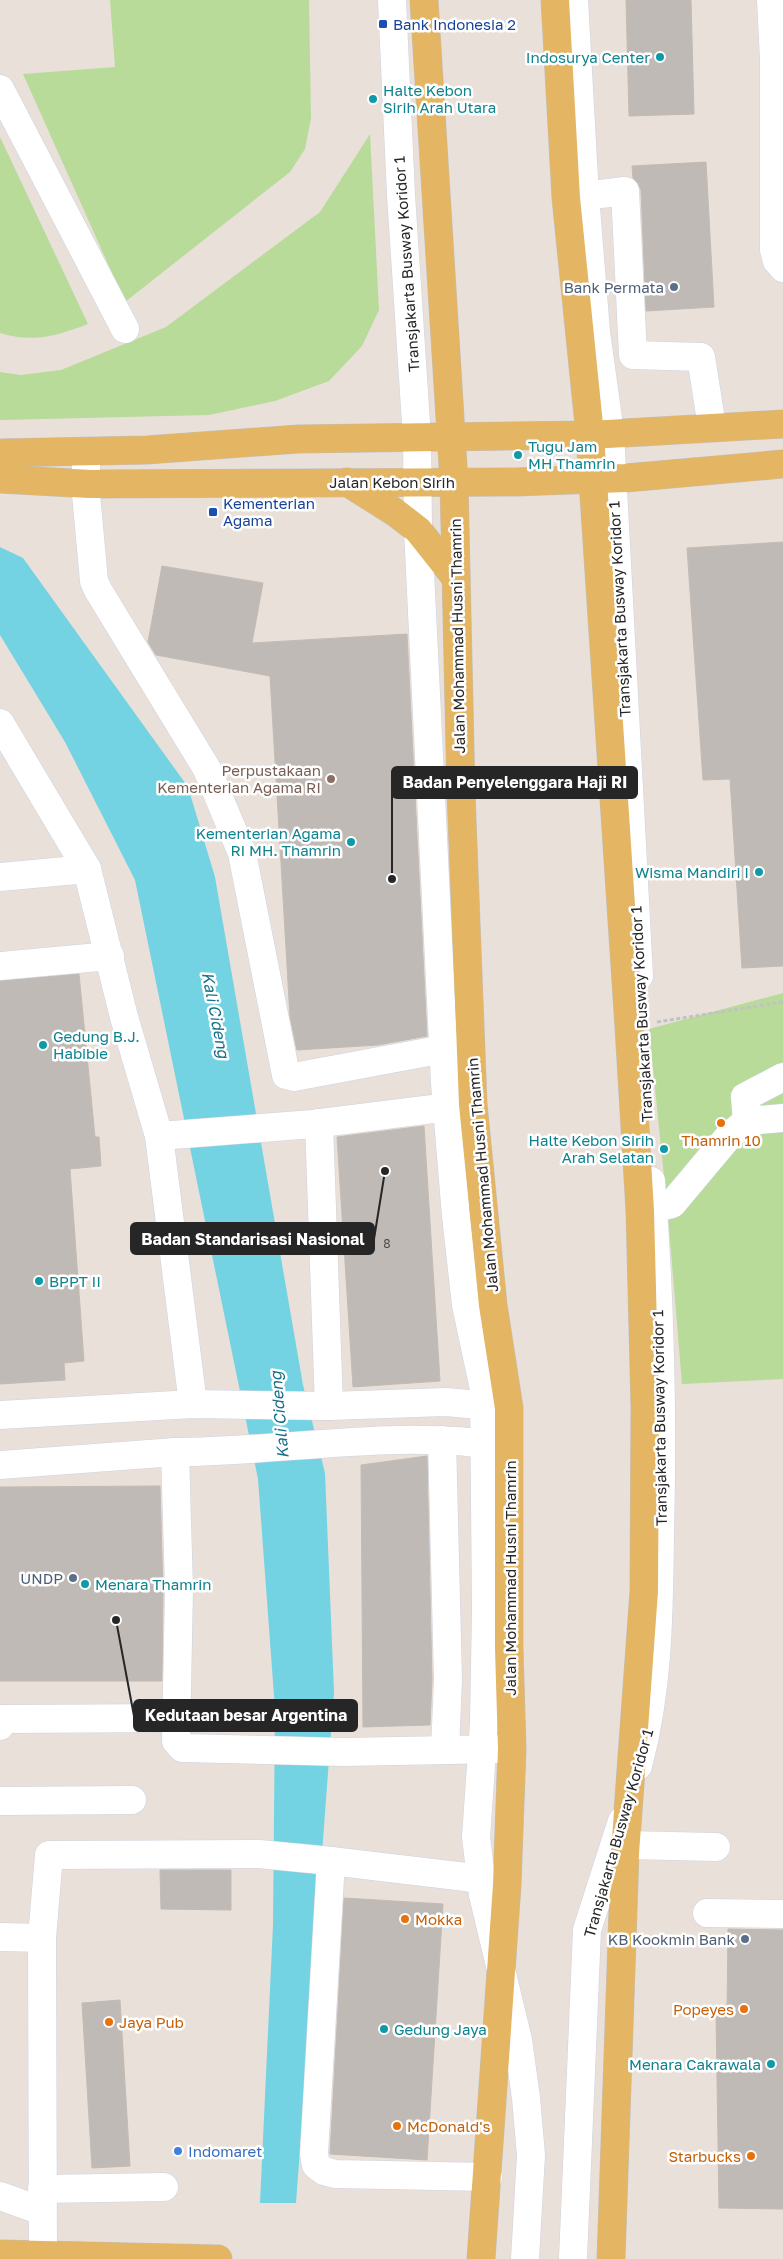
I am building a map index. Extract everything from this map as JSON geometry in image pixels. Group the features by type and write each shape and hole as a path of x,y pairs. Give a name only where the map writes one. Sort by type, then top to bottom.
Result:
{"main road":[{"name":"Jalan Mohammad Husni Thamrin","path":"424,0 454,482 461,793 472,1044 460,1105 494,1305 497,1445 509,1648 512,1748 508,1885 481,2259"},
{"path":"555,0 600,434 646,1210 644,1591 626,1845 611,2259"},
{"path":"0,453 87,452 298,439 452,438 600,434 783,424"},
{"name":"Jalan Kebon Sirih","path":"0,479 85,483 454,482 602,479 783,464"},
{"path":"347,482 396,513 418,530 456,578"},
{"path":"0,2254 218,2259"}],"lane":[{"name":"Transjakarta Busway Koridor 1","path":"392,0 401,195 417,438 418,530 444,1049 460,1105"},
{"path":"574,0 576,197 625,192 633,354 701,357 712,427"},
{"path":"771,0 778,60 774,250 776,261 783,268"},
{"path":"0,89 125,329"},
{"path":"87,452 85,483 94,581 208,770 242,853 286,1075 294,1077 472,1044"},
{"name":"Transjakarta Busway Koridor 1","path":"602,479 641,1025 646,1210"},
{"path":"0,724 87,869 124,1017 161,1135 195,1404"},
{"path":"0,877 87,869"},
{"path":"0,966 110,956"},
{"path":"747,1121 745,1097 783,1077"},
{"path":"161,1135 316,1123 460,1105"},
{"path":"646,1210 672,1204 729,1136 747,1121 783,1118"},
{"path":"316,1123 328,1406"},
{"path":"0,1416 195,1404 328,1406 422,1403 497,1406"},
{"path":"442,1440 448,1680 445,1750"},
{"path":"0,1465 175,1452 240,1450 331,1442 442,1440 497,1445 486,1611 482,1749 476,1837 480,1880 518,2040 531,2146 525,2259"},
{"path":"175,1452 178,1589 176,1740 182,1748 344,1752 512,1748"},
{"path":"0,1726 3,1719 176,1718"},
{"path":"0,1801 132,1800"},
{"name":"Transjakarta Busway Koridor 1","path":"572,2259 587,1930 629,1801"},
{"path":"626,1845 716,1847"},
{"path":"43,2254 42,1938 49,1855 259,1854 330,1861 508,1885"},
{"path":"330,1861 314,2154 316,2165 324,2172 335,2174 488,2177"},
{"path":"707,1913 783,1914"},
{"path":"0,1937 42,1938"},
{"path":"0,2196 42,2200 164,2187"}],"path":[{"path":"641,1025 783,1002"}],"green space":[{"path":"110,0 309,0 311,118 305,149 290,172 125,302 23,74 115,67"},
{"path":"370,134 379,310 362,346 329,381 275,401 209,415 0,420 0,372 21,375 61,370 166,327 320,212"},
{"path":"0,137 88,324 45,337 24,338 0,333"},
{"name":"Thamrin 10","path":"783,993 783,1379 682,1384 668,1216 649,1029"}],"water":[{"name":"Kali Cideng","path":"0,547 23,558 188,787 215,877 303,1385 325,1473 334,1692 296,2203 260,2203 273,1925 275,1709 258,1479 135,880 65,742 0,635"}],"building":[{"name":"Indosurya Center","path":"626,0 691,0 694,114 629,116"},
{"path":"706,162 714,307 646,311 641,190 633,178 632,166"},
{"path":"783,542 783,966 742,968 730,779 703,780 687,548"},
{"name":"Kementerian Agama RI MH. Thamrin","path":"162,566 263,583 252,643 407,634 427,1036 378,1045 297,1050 290,1017 270,676 156,655 148,642"},
{"name":"BPPT II","path":"79,974 95,1137 99,1137 101,1166 70,1169 84,1361 64,1363 65,1380 0,1384 0,981"},
{"path":"424,1126 440,1381 353,1387 337,1137"},
{"path":"427,1456 432,1680 430,1725 363,1727 361,1465"},
{"name":"Menara Thamrin","path":"160,1486 163,1589 162,1681 0,1681 0,1487"},
{"path":"160,1870 231,1870 231,1910 161,1909"},
{"name":"Gedung Jaya","path":"344,1898 443,1904 427,2160 330,2154"},
{"path":"728,1929 783,1930 783,2209 719,2208 716,2013 727,2013"},
{"path":"120,2000 130,2166 92,2168 82,2003"}],"place":[{"name":"Bank Indonesia 2","path":"383,24"},
{"name":"Indosurya Center","path":"660,57"},
{"name":"Halte Kebon Sirih Arah Utara","path":"373,99"},
{"name":"Bank Permata","path":"674,287"},
{"name":"Tugu Jam MH Thamrin","path":"518,455"},
{"name":"Kementerian Agama","path":"213,512"},
{"name":"Perpustakaan Kementerian Agama RI","path":"331,779"},
{"name":"Kementerian Agama RI MH. Thamrin","path":"351,842"},
{"name":"Wisma Mandiri I","path":"759,872"},
{"name":"Badan Penyelenggara Haji RI","path":"392,879"},
{"name":"Gedung B.J. Habibie","path":"43,1045"},
{"name":"Thamrin 10","path":"721,1123"},
{"name":"Halte Kebon Sirih Arah Selatan","path":"664,1149"},
{"name":"Badan Standarisasi Nasional","path":"385,1171"},
{"name":"BPPT II","path":"39,1281"},
{"name":"UNDP","path":"73,1578"},
{"name":"Menara Thamrin","path":"85,1584"},
{"name":"Kedutaan besar Argentina","path":"116,1620"},
{"name":"Mokka","path":"405,1919"},
{"name":"KB Kookmin Bank","path":"745,1939"},
{"name":"Popeyes","path":"744,2009"},
{"name":"Jaya Pub","path":"109,2022"},
{"name":"Gedung Jaya","path":"384,2029"},
{"name":"Menara Cakrawala","path":"771,2064"},
{"name":"McDonald's","path":"397,2126"},
{"name":"Indomaret","path":"178,2151"},
{"name":"Starbucks","path":"751,2156"}]}
